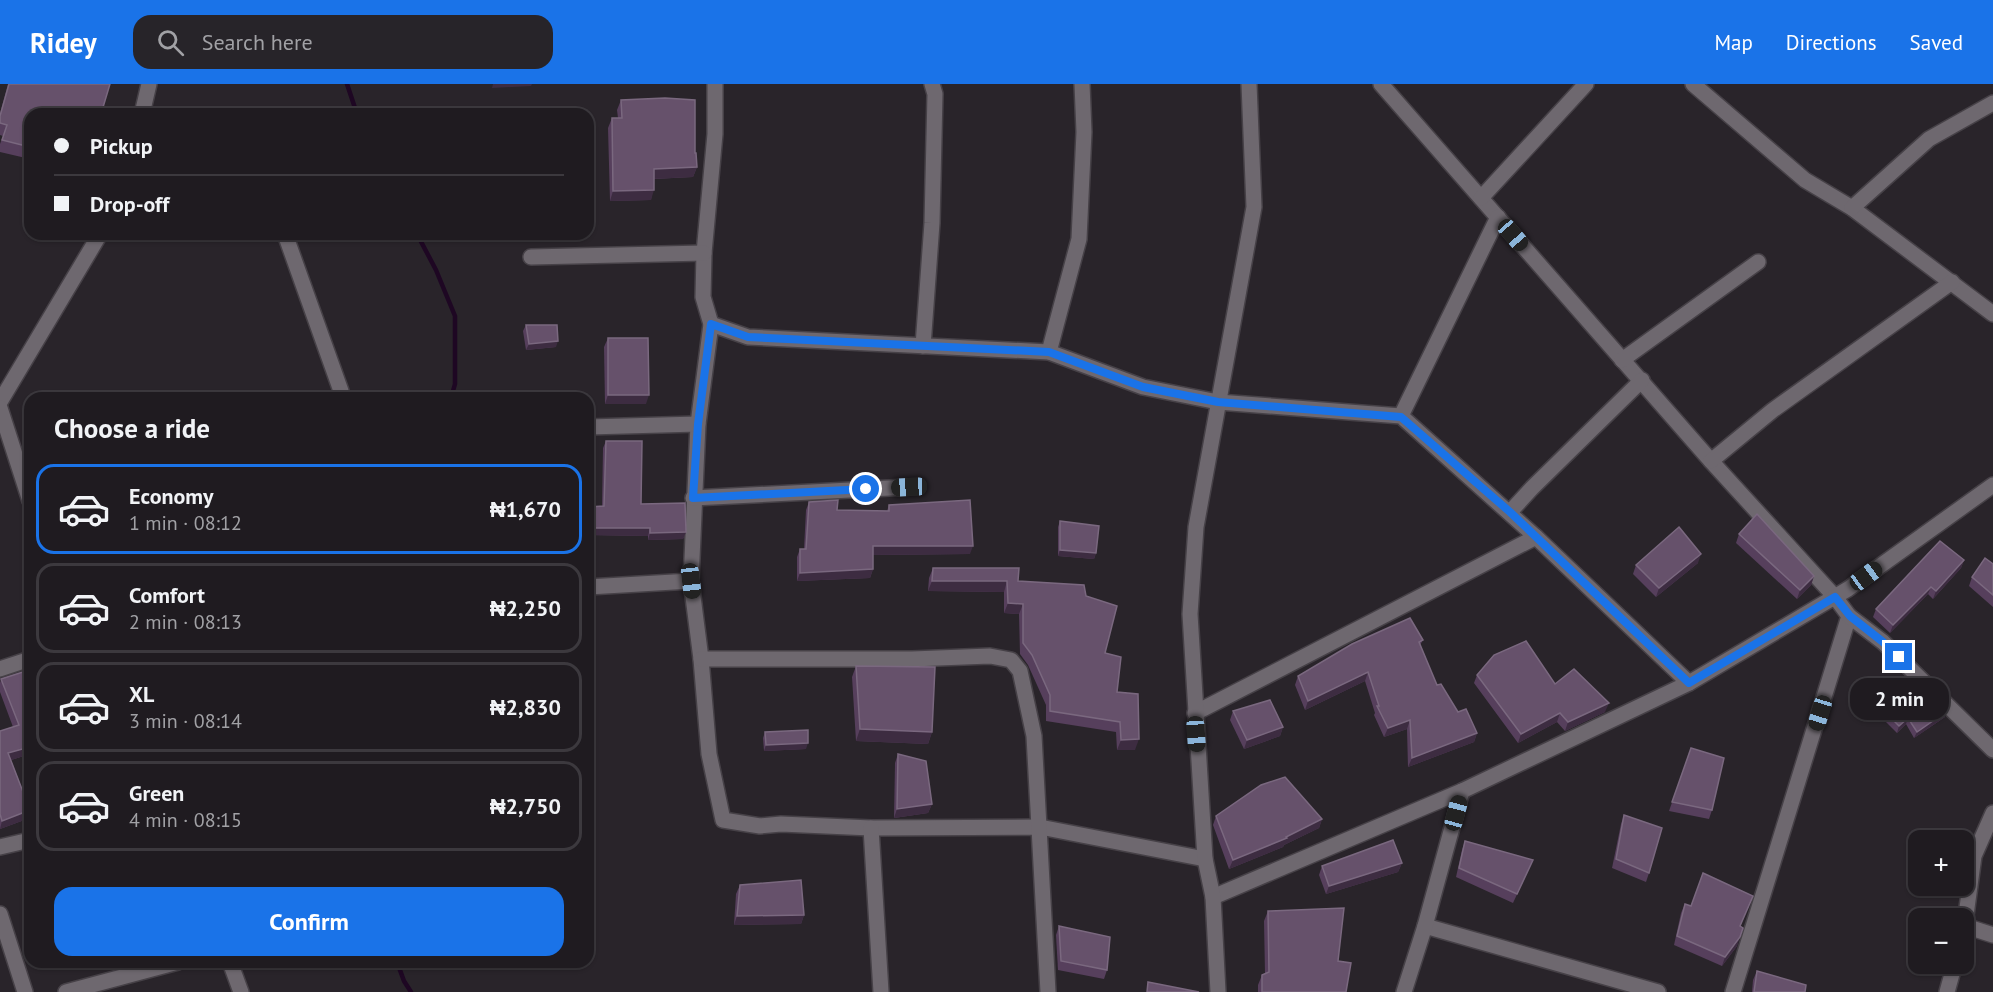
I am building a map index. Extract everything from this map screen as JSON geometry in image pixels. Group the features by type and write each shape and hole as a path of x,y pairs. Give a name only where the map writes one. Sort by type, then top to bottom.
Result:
{"street":[{"path":"143,108 149,84"},
{"path":"715,84 715,134 704,253 703,297 711,324 698,424 691,581 708,754 723,819 760,826 781,824 871,828 1040,827 1205,859"},
{"path":"923,346 932,211 935,94 932,84"},
{"path":"1049,352 1079,239 1084,132 1082,84"},
{"path":"1218,992 1213,897 1205,859 1190,614 1196,527 1254,207 1249,84"},
{"path":"1381,84 1850,616 1883,642 1993,750"},
{"path":"1481,198 1586,84"},
{"path":"1693,84 1805,180 1852,208 1993,314"},
{"path":"1852,208 1929,139 1993,103"},
{"path":"1401,417 1498,217"},
{"path":"0,402 96,240"},
{"path":"287,240 341,391"},
{"path":"531,257 704,253"},
{"path":"1622,360 1758,262"},
{"path":"1711,461 1773,410 1952,282"},
{"path":"711,324 748,337 1049,352 1143,387 1218,402 1401,417 1510,512 1689,683"},
{"path":"1510,512 1642,380"},
{"path":"0,408 24,482"},
{"path":"594,427 698,424"},
{"path":"1213,897 1462,791 1689,683 1835,597 1993,485"},
{"path":"693,498 909,487"},
{"path":"1195,713 1536,537"},
{"path":"594,587 691,581"},
{"path":"1733,992 1850,616"},
{"path":"700,659 912,659 990,656 1011,660 1020,671 1034,736 1048,992"},
{"path":"0,669 24,661"},
{"path":"1404,992 1425,926 1462,791"},
{"path":"1967,908 1974,856 1993,813"},
{"path":"871,828 881,992"},
{"path":"0,847 24,841"},
{"path":"0,914 25,992"},
{"path":"1425,926 1658,992"},
{"path":"1974,930 1993,935"},
{"path":"66,992 155,968"},
{"path":"232,968 241,992"},
{"path":"1947,992 1952,974"}],"building":[{"path":"9,84 110,84 103,108 24,108 24,146 2,140 7,125 0,123"},
{"path":"665,98 695,100 697,167 654,169 654,190 613,191 612,118 622,118 621,100"},
{"path":"526,325 557,325 558,341 529,344"},
{"path":"608,338 648,338 649,395 608,395"},
{"path":"606,441 642,441 641,504 685,503 686,532 650,533 650,528 594,528 594,507 604,506"},
{"path":"838,500 837,510 889,511 889,505 970,500 973,546 873,546 873,569 800,573 800,549 806,549 809,502"},
{"path":"1757,514 1814,576 1800,590 1739,534"},
{"path":"1060,521 1099,526 1096,553 1060,550"},
{"path":"1679,527 1701,554 1659,588 1636,565"},
{"path":"1940,541 1964,560 1936,591 1931,587 1893,625 1876,609"},
{"path":"1985,558 1993,564 1993,595 1972,577"},
{"path":"933,568 1019,568 1018,581 1084,585 1086,596 1117,606 1105,653 1121,657 1117,692 1138,694 1139,739 1121,740 1120,722 1050,711 1050,695 1032,655 1023,643 1023,604 1008,603 1007,581 932,581"},
{"path":"1410,618 1423,640 1419,642 1437,685 1441,684 1458,712 1466,709 1477,733 1412,758 1410,720 1388,728 1377,706 1379,706 1368,672 1308,701 1298,676 1352,644"},
{"path":"1526,641 1555,684 1574,669 1609,703 1568,722 1560,713 1521,734 1477,675 1494,655"},
{"path":"856,666 935,667 932,732 860,729"},
{"path":"24,672 24,749 8,753 24,794 24,812 2,821 0,814 0,731 19,725 1,679"},
{"path":"1888,680 1906,690 1912,685 1932,704 1937,700 1947,711 1917,732 1908,718 1899,726 1874,701"},
{"path":"1270,700 1283,727 1247,740 1233,711"},
{"path":"808,730 808,743 766,745 765,732"},
{"path":"1691,748 1724,758 1712,810 1672,802"},
{"path":"898,754 926,761 932,804 897,809"},
{"path":"1285,777 1322,819 1287,838 1233,860 1216,816 1261,785"},
{"path":"1624,815 1662,828 1649,873 1616,859"},
{"path":"1393,840 1402,863 1329,886 1322,866"},
{"path":"1465,841 1533,860 1517,894 1459,868"},
{"path":"1703,873 1753,896 1740,926 1743,928 1740,937 1725,957 1677,936 1685,904 1691,906"},
{"path":"801,880 804,915 737,916 740,885"},
{"path":"1344,908 1338,961 1351,963 1346,992 1262,992 1262,975 1269,972 1268,911"},
{"path":"1059,926 1110,937 1107,970 1061,961"},
{"path":"1757,971 1806,985 1805,992 1754,992"},
{"path":"1148,982 1199,992 1147,992"}],"waterway":[{"path":"347,84 355,108"},
{"path":"420,240 436,270 455,316 455,384 453,392"},
{"path":"399,968 411,992"}],"route":[{"path":"866,489 693,498 698,424 711,324 748,337 1049,352 1143,387 1218,402 1401,417 1510,512 1689,683 1835,597 1850,616 1899,657"}]}
